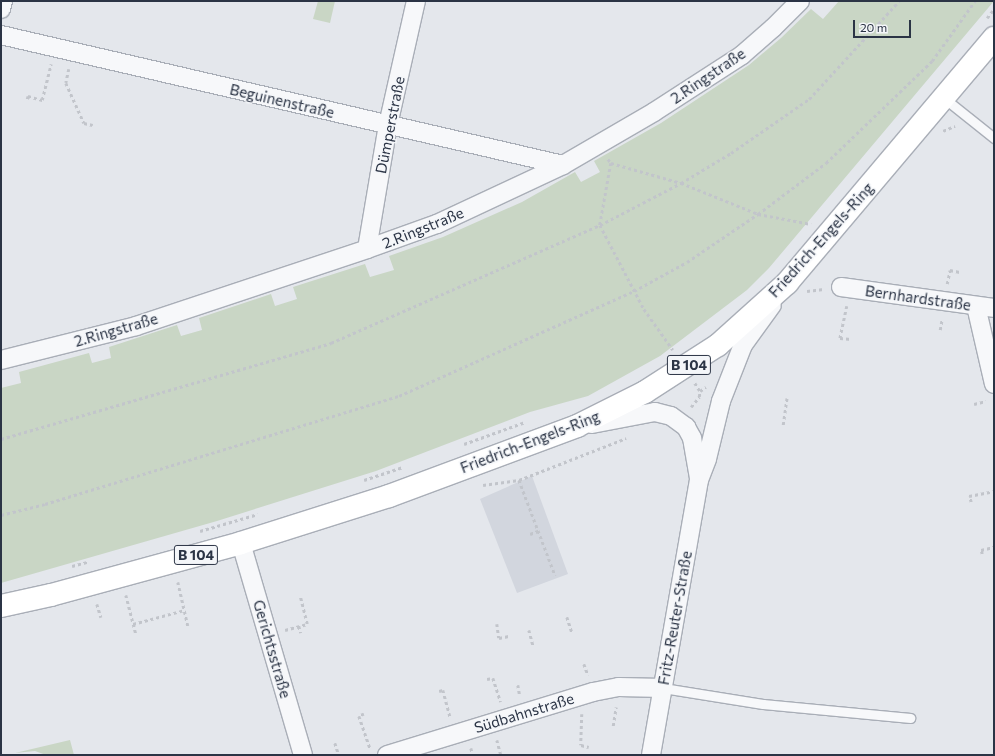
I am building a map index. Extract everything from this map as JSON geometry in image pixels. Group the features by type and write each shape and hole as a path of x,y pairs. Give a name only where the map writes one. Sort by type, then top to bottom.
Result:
{"main road":[{"name":"Friedrich-Engels-Ring","path":"1,606 52,595 241,543 389,496 577,426 645,392 718,345 787,283 994,38"}],"street":[{"path":"1,9 3,1"},
{"name":"Dümperstraße","path":"367,250 388,125 416,1"},
{"name":"2.Ringstraße","path":"1,360 136,326 367,250 437,224 563,165 654,112 742,54 773,28 800,1"},
{"name":"Beguinenstraße","path":"1,35 72,53 563,165"},
{"name":"Fritz-Reuter-Straße","path":"652,755 699,480 707,459 721,401 743,345 787,283"},
{"name":"Bernhardstraße","path":"845,288 994,308"},
{"path":"976,306 994,384"},
{"name":"Fritz-Reuter-Straße","path":"577,426 641,414 664,413 680,422 689,433 696,455 699,480"},
{"name":"Gerichtsstraße","path":"241,543 303,755"},
{"name":"Südbahnstraße","path":"387,755 582,696 619,687 663,688"}],"lane":[{"path":"944,98 994,138"},
{"path":"663,688 763,704 910,718"}],"path":[{"path":"1,439 331,343 600,226 681,183 731,153 809,98 899,1"},
{"path":"1,515 45,504 399,396 634,291 687,262 758,214 826,163 932,61 975,1"},
{"path":"27,98 28,96 42,100 55,48"},
{"path":"72,53 66,83 84,123 93,125"},
{"path":"675,353 634,291 600,226 611,163 681,183 758,214 814,224"},
{"path":"845,288 840,338 852,340"},
{"path":"783,425 787,398"},
{"path":"463,444 530,420"},
{"path":"359,482 404,466"},
{"path":"519,480 555,574"},
{"path":"970,502 969,496 994,491"},
{"path":"196,532 262,513"},
{"path":"530,534 538,531"},
{"path":"982,554 981,550 994,547"},
{"path":"69,567 91,561"},
{"path":"178,581 188,626"},
{"path":"126,594 136,634"},
{"path":"268,634 307,624 300,596"},
{"path":"96,601 100,617"},
{"path":"133,624 184,610"},
{"path":"567,617 572,632"},
{"path":"497,624 499,638 509,636"},
{"path":"298,626 301,632"},
{"path":"529,630 533,646"},
{"path":"487,679 493,678 506,719"},
{"path":"439,690 442,690 455,734"},
{"path":"582,696 581,745 589,747"},
{"path":"364,714 359,716 372,755"},
{"path":"336,743 339,755"}],"shaded area":[{"path":"532,476 568,574 517,593 480,499"}],"green space":[{"path":"318,1 335,1 330,23 313,19"},
{"path":"839,1 994,1 769,268 747,290 660,356 588,396 530,412 376,471 217,521 1,583 1,388 21,383 19,372 89,353 92,363 111,358 109,347 177,325 181,336 202,330 199,318 271,294 275,306 297,299 293,287 365,264 370,277 394,270 389,256 443,237 522,202 575,172 581,182 600,172 594,161 661,123 749,65 781,38 811,9 823,19"},
{"path":"70,740 74,755 46,755 35,751 15,753"}]}
